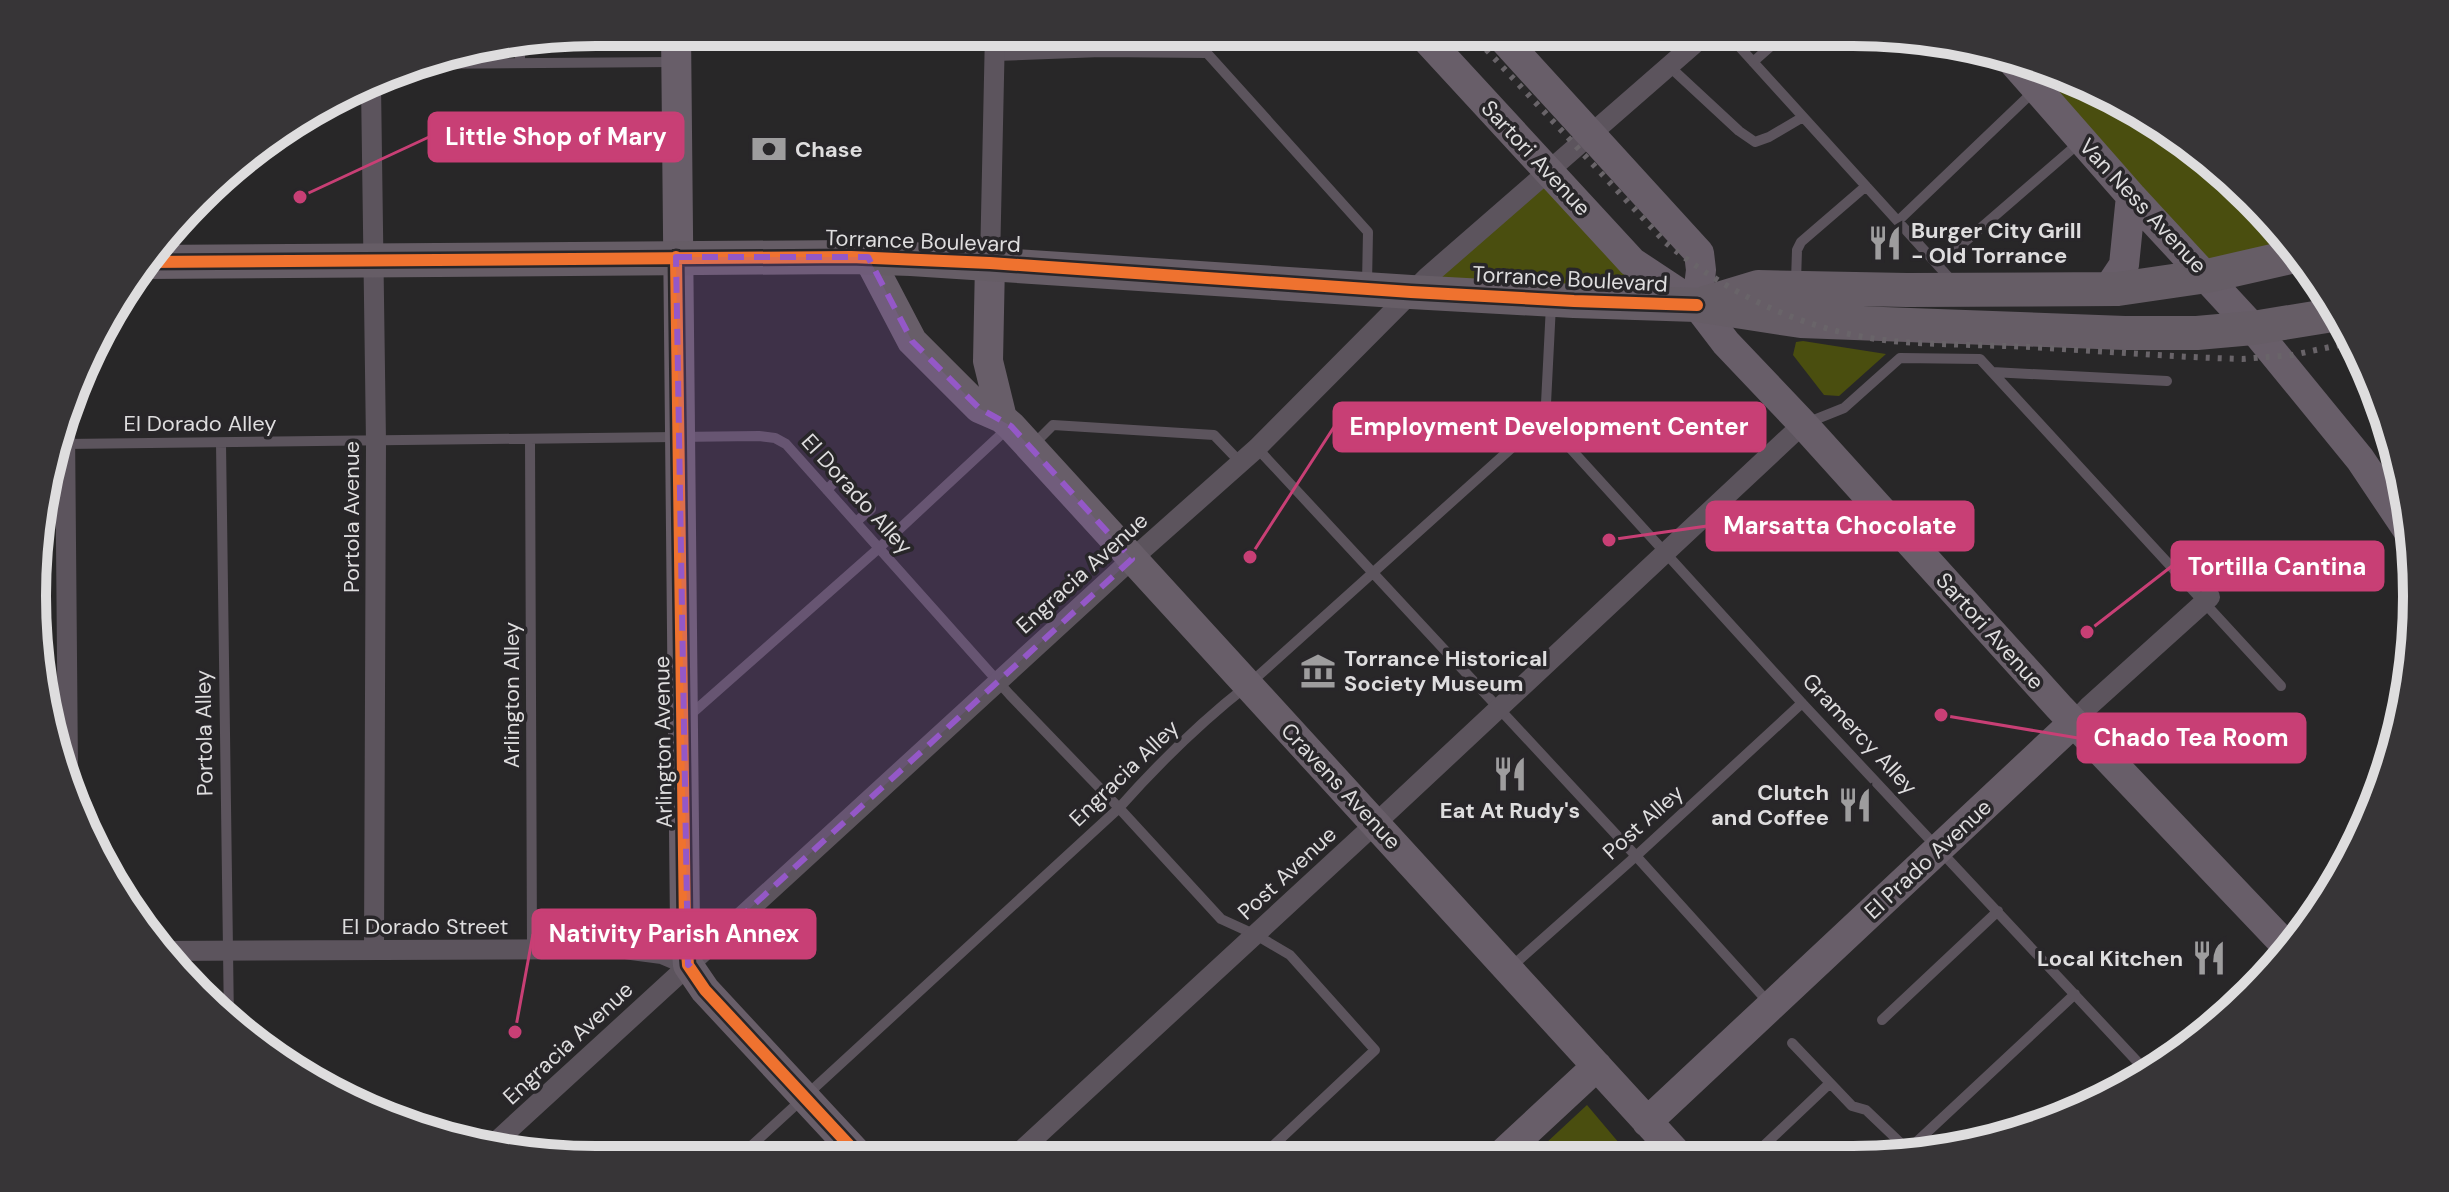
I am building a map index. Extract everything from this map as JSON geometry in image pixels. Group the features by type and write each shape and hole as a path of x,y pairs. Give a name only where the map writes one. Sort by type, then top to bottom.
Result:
{"main road":[{"name":"Torrance Boulevard","path":"159,262 868,257 1411,292 1697,305 1801,321 2197,333 2326,316"},
{"name":"Torrance Boulevard","path":"1697,305 1758,287 1796,288 1949,277 2108,289 2207,276 2287,258"}],"street":[{"name":"Cravens Avenue","path":"995,46 988,361 1014,430"},
{"name":"Sartori Avenue","path":"1433,46 1632,262 1697,305 1726,343 2073,723 2281,941"},
{"path":"1510,46 1699,253 1701,270 1697,305"},
{"name":"Engracia Avenue","path":"501,1137 1132,559 1241,463 1411,292 1693,46"},
{"name":"Arlington Avenue","path":"676,47 682,721 688,965"},
{"name":"Van Ness Avenue","path":"2023,73 2253,328 2394,503"},
{"name":"Portola Avenue","path":"371,95 376,442 374,950"},
{"path":"2108,289 2124,265 2131,196"},
{"name":"Cravens Avenue","path":"868,257 912,341 979,408 1014,430 1670,1146"},
{"name":"Post Avenue","path":"1026,1146 1803,424"},
{"path":"63,461 68,747"},
{"name":"El Prado Avenue","path":"1647,1122 2088,707 2207,600"},
{"name":"El Dorado Street","path":"176,951 624,949 662,954 688,965"},
{"path":"688,965 705,990 850,1146"},
{"path":"1511,1146 1597,1066"}],"lane":[{"path":"1200,46 1368,232 1367,289"},
{"path":"1739,46 1949,277 2082,140"},
{"path":"1753,62 1771,46"},
{"path":"460,64 520,63 676,47"},
{"path":"520,52 520,63"},
{"path":"995,56 1101,52 1206,53"},
{"path":"1670,67 1755,142 1803,117"},
{"path":"1898,221 2037,89"},
{"path":"1796,288 1797,250 1801,242 1866,186"},
{"path":"1545,423 1551,300"},
{"path":"1803,424 1844,408 1900,358 1980,359 2207,600 2281,686"},
{"path":"1992,372 2167,381"},
{"name":"Gramercy Alley","path":"1545,423 2140,1065"},
{"name":"Engracia Alley","path":"751,1146 1119,808 1146,777 1227,701 1536,426 1545,423"},
{"path":"682,721 1014,430 1053,425 1214,435 1241,463"},
{"name":"El Dorado Alley","path":"69,439 221,443 759,436 775,438 786,444 1010,695 1223,921 1256,935 1290,955 1375,1050 1273,1146"},
{"name":"Arlington Alley","path":"530,440 532,949"},
{"name":"Portola Alley","path":"221,443 229,1006"},
{"path":"1257,448 1771,1006"},
{"path":"827,490 841,475"},
{"path":"856,522 871,509"},
{"name":"Post Alley","path":"1509,969 1802,703"},
{"path":"1882,1020 1998,911"},
{"path":"1922,1141 2075,994"},
{"path":"1792,1043 1852,1106 1866,1110 1901,1144"},
{"path":"1764,1146 1830,1083"}],"highlighted area":[{"path":"676,257 868,257 912,341 979,408 1011,426 1132,559 688,965"}],"green space":[{"path":"2024,73 2096,103 2159,139 2216,182 2267,233 2287,258 2207,276"},
{"path":"1549,172 1662,304 1427,277"},
{"path":"1796,342 1886,354 1839,396 1824,395 1793,355"},
{"path":"1587,1105 1622,1146 1543,1146"}],"railway":[{"path":"1483,46 1666,243 1719,281 1777,311 1807,322 1870,338 1903,342 2215,358 2293,355 2341,344"}],"cycle path":[{"path":"676,257 688,965 705,990 850,1146"},
{"path":"159,262 851,257 990,263 1411,292 1697,305"}],"place":[{"name":"Chase","path":"769,149"},
{"name":"Little Shop of Mary","path":"300,197"},
{"name":"Burger City Grill - Old Torrance","path":"1885,243"},
{"name":"Marsatta Chocolate","path":"1609,540"},
{"name":"Employment Development Center","path":"1250,557"},
{"name":"Tortilla Cantina","path":"2087,632"},
{"name":"Torrance Historical Society Museum","path":"1318,671"},
{"name":"Chado Tea Room","path":"1941,715"},
{"name":"Eat At Rudy's","path":"1510,774"},
{"name":"Clutch and Coffee","path":"1855,805"},
{"name":"Local Kitchen","path":"2209,958"},
{"name":"Nativity Parish Annex","path":"515,1032"}]}
